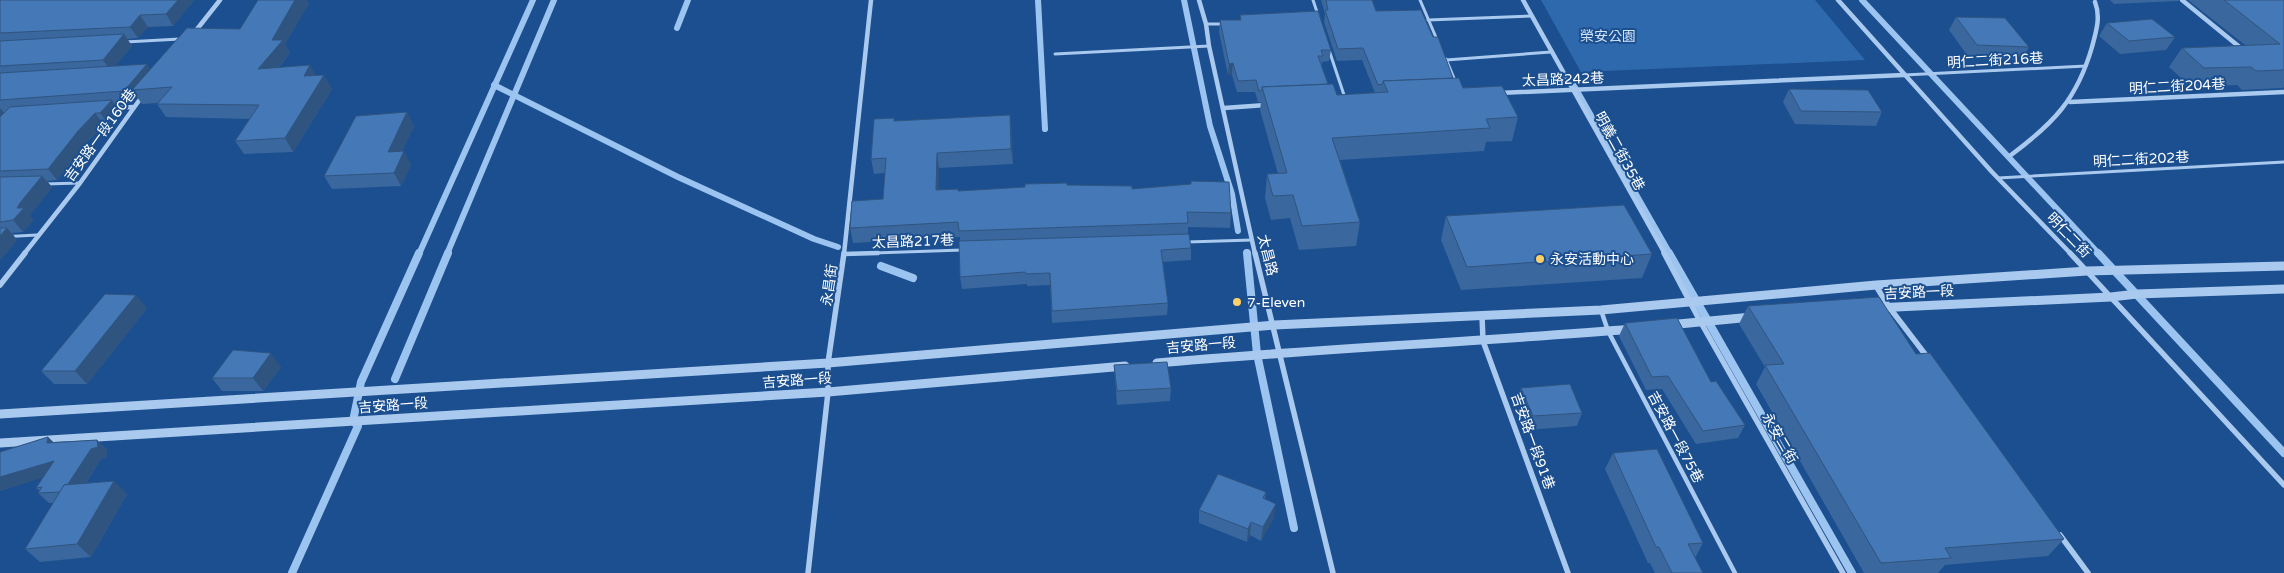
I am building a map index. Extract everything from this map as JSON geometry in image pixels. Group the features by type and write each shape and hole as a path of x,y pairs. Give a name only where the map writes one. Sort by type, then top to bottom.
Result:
{"street":[{"path":"189,39 220,0"},
{"name":"永昌街","path":"808,573 828,392 828,363 844,254 871,0"},
{"name":"太昌路","path":"1199,0 1206,24 1208,46 1224,108 1252,240 1333,573"},
{"name":"明義二街35巷","path":"1523,0 1692,303 1698,318"},
{"name":"明仁二街","path":"1838,0 1998,178 2087,271 2284,485"},
{"path":"2182,0 2242,50"},
{"path":"2011,155 2045,130 2070,102 2087,66 2097,27 2098,9 2095,2"},
{"path":"2097,27 2107,27"},
{"name":"太昌路242巷","path":"1490,94 1904,75"},
{"name":"吉安路一段160巷","path":"0,284 80,183 145,92"},
{"name":"明仁二街204巷","path":"2070,102 2284,92"},
{"path":"1336,101 1355,100"},
{"path":"1224,108 1271,105"},
{"path":"105,109 134,107"},
{"name":"吉安路一段","path":"0,414 828,363 1274,325 1601,310 1876,285 2087,271 2284,266"},
{"path":"1876,285 1889,306 1930,361"},
{"name":"吉安路一段","path":"1860,309 1889,306 2111,297 2137,294 2284,289"},
{"name":"吉安路一段91巷","path":"1482,316 1483,341 1568,573"},
{"name":"吉安路一段","path":"0,443 828,392 1280,352 1483,341 1608,331 1649,327 1698,318 1764,316"},
{"name":"永安二街","path":"1698,318 1843,573"},
{"path":"2053,526 2088,573"}],"lane":[{"path":"1313,0 1319,19"},
{"path":"1420,0 1439,44"},
{"path":"1428,20 1532,16"},
{"path":"1206,24 1225,24"},
{"path":"120,43 189,39"},
{"path":"1055,54 1208,46"},
{"path":"1328,46 1346,101"},
{"path":"1442,52 1458,86"},
{"path":"1446,60 1551,52"},
{"name":"明仁二街216巷","path":"1904,75 2087,66"},
{"name":"明仁二街202巷","path":"1998,178 2284,162"},
{"path":"40,184 80,183"},
{"path":"0,237 37,235"},
{"path":"1183,242 1252,240"},
{"name":"太昌路217巷","path":"844,254 964,250"},
{"name":"吉安路一段75巷","path":"1601,310 1608,331 1735,573"}],"green space":[{"name":"榮安公園","path":"1541,0 1815,0 1865,60 1581,72"}],"building":[{"path":"0,0 178,0 166,14 140,15 130,27 0,33"},
{"path":"258,0 295,0 272,40 283,40 258,69 310,65 304,76 324,75 285,138 235,141 259,105 157,104 172,87 132,90 187,28 240,29"},
{"path":"1326,0 1372,0 1376,11 1421,10 1433,37 1438,37 1453,78 1383,81 1383,84 1378,85 1363,48 1338,49 1325,10 1328,10"},
{"path":"2224,0 2284,0 2284,70 2256,71 2251,67 2204,68 2182,48 2280,44"},
{"path":"1318,11 1331,50 1321,50 1323,56 1318,56 1328,84 1262,87 1262,90 1259,91 1256,80 1238,81 1233,63 1229,64 1220,20 1241,20 1240,15"},
{"path":"1956,17 2005,18 2029,47 1977,45"},
{"path":"2152,19 2175,37 2129,41 2107,23"},
{"path":"124,34 103,60 0,66 0,41"},
{"path":"147,64 124,91 0,100 0,73"},
{"path":"1459,78 1463,88 1502,86 1518,117 1486,119 1490,128 1332,138 1360,222 1302,226 1293,195 1273,196 1267,174 1287,173 1262,87 1333,84 1337,95 1388,92 1383,81"},
{"path":"1789,89 1868,90 1882,112 1801,111"},
{"path":"112,100 100,113 95,113 78,131 48,169 0,171 0,117 10,107"},
{"path":"407,112 388,152 404,151 394,173 324,176 356,116"},
{"path":"1010,115 1011,149 937,153 936,190 958,189 958,191 1025,187 1025,184 1067,183 1067,185 1132,186 1132,189 1191,184 1191,181 1229,182 1231,213 1187,212 1188,223 959,231 958,222 850,228 852,201 883,199 886,158 871,159 874,119 894,118 894,121"},
{"path":"42,176 17,208 24,208 13,220 0,222 0,177"},
{"path":"1624,205 1652,254 1467,267 1446,216"},
{"path":"0,228 7,228 0,236"},
{"path":"1189,234 1191,248 1161,250 1168,303 1052,311 1050,273 1026,274 1025,272 960,277 959,241"},
{"path":"105,294 136,295 75,371 41,371"},
{"path":"1879,297 1916,354 1930,353 2064,539 1945,548 1951,558 1881,563 1765,365 1784,364 1748,306"},
{"path":"1677,318 1711,382 1716,381 1745,425 1703,431 1668,376 1652,377 1625,323"},
{"path":"233,350 271,353 253,378 212,378"},
{"path":"1167,362 1171,388 1117,391 1114,365"},
{"path":"1570,384 1582,413 1533,416 1521,388"},
{"path":"48,437 47,443 97,440 98,447 91,449 68,484 64,485 60,492 38,493 42,487 36,488 54,461 0,477 0,452"},
{"path":"1657,449 1703,543 1688,544 1703,573 1672,573 1659,547 1656,547 1613,453"},
{"path":"1218,474 1266,492 1263,498 1276,504 1263,527 1251,522 1248,529 1199,510"},
{"path":"114,481 77,544 25,549 64,485"}],"waterway":[{"path":"495,85 533,0"},
{"path":"514,95 554,0"},
{"path":"677,28 688,0"},
{"path":"1038,0 1045,129"},
{"path":"1184,0 1210,126 1232,194 1238,231"},
{"path":"1862,0 2099,254"},
{"path":"1573,84 1670,254"},
{"path":"419,254 495,85"},
{"path":"495,85 514,95"},
{"path":"447,254 514,95"},
{"path":"514,95 678,177 814,239 838,247"},
{"path":"292,573 358,426 353,421 361,382 419,253"},
{"path":"395,379 448,253"},
{"path":"1247,253 1257,354 1294,528"},
{"path":"1669,253 1852,573"},
{"path":"2098,253 2284,453"},
{"path":"881,266 913,278"}],"place":[{"name":"永安活動中心","path":"1540,259"},
{"name":"7-Eleven","path":"1237,302"}]}
